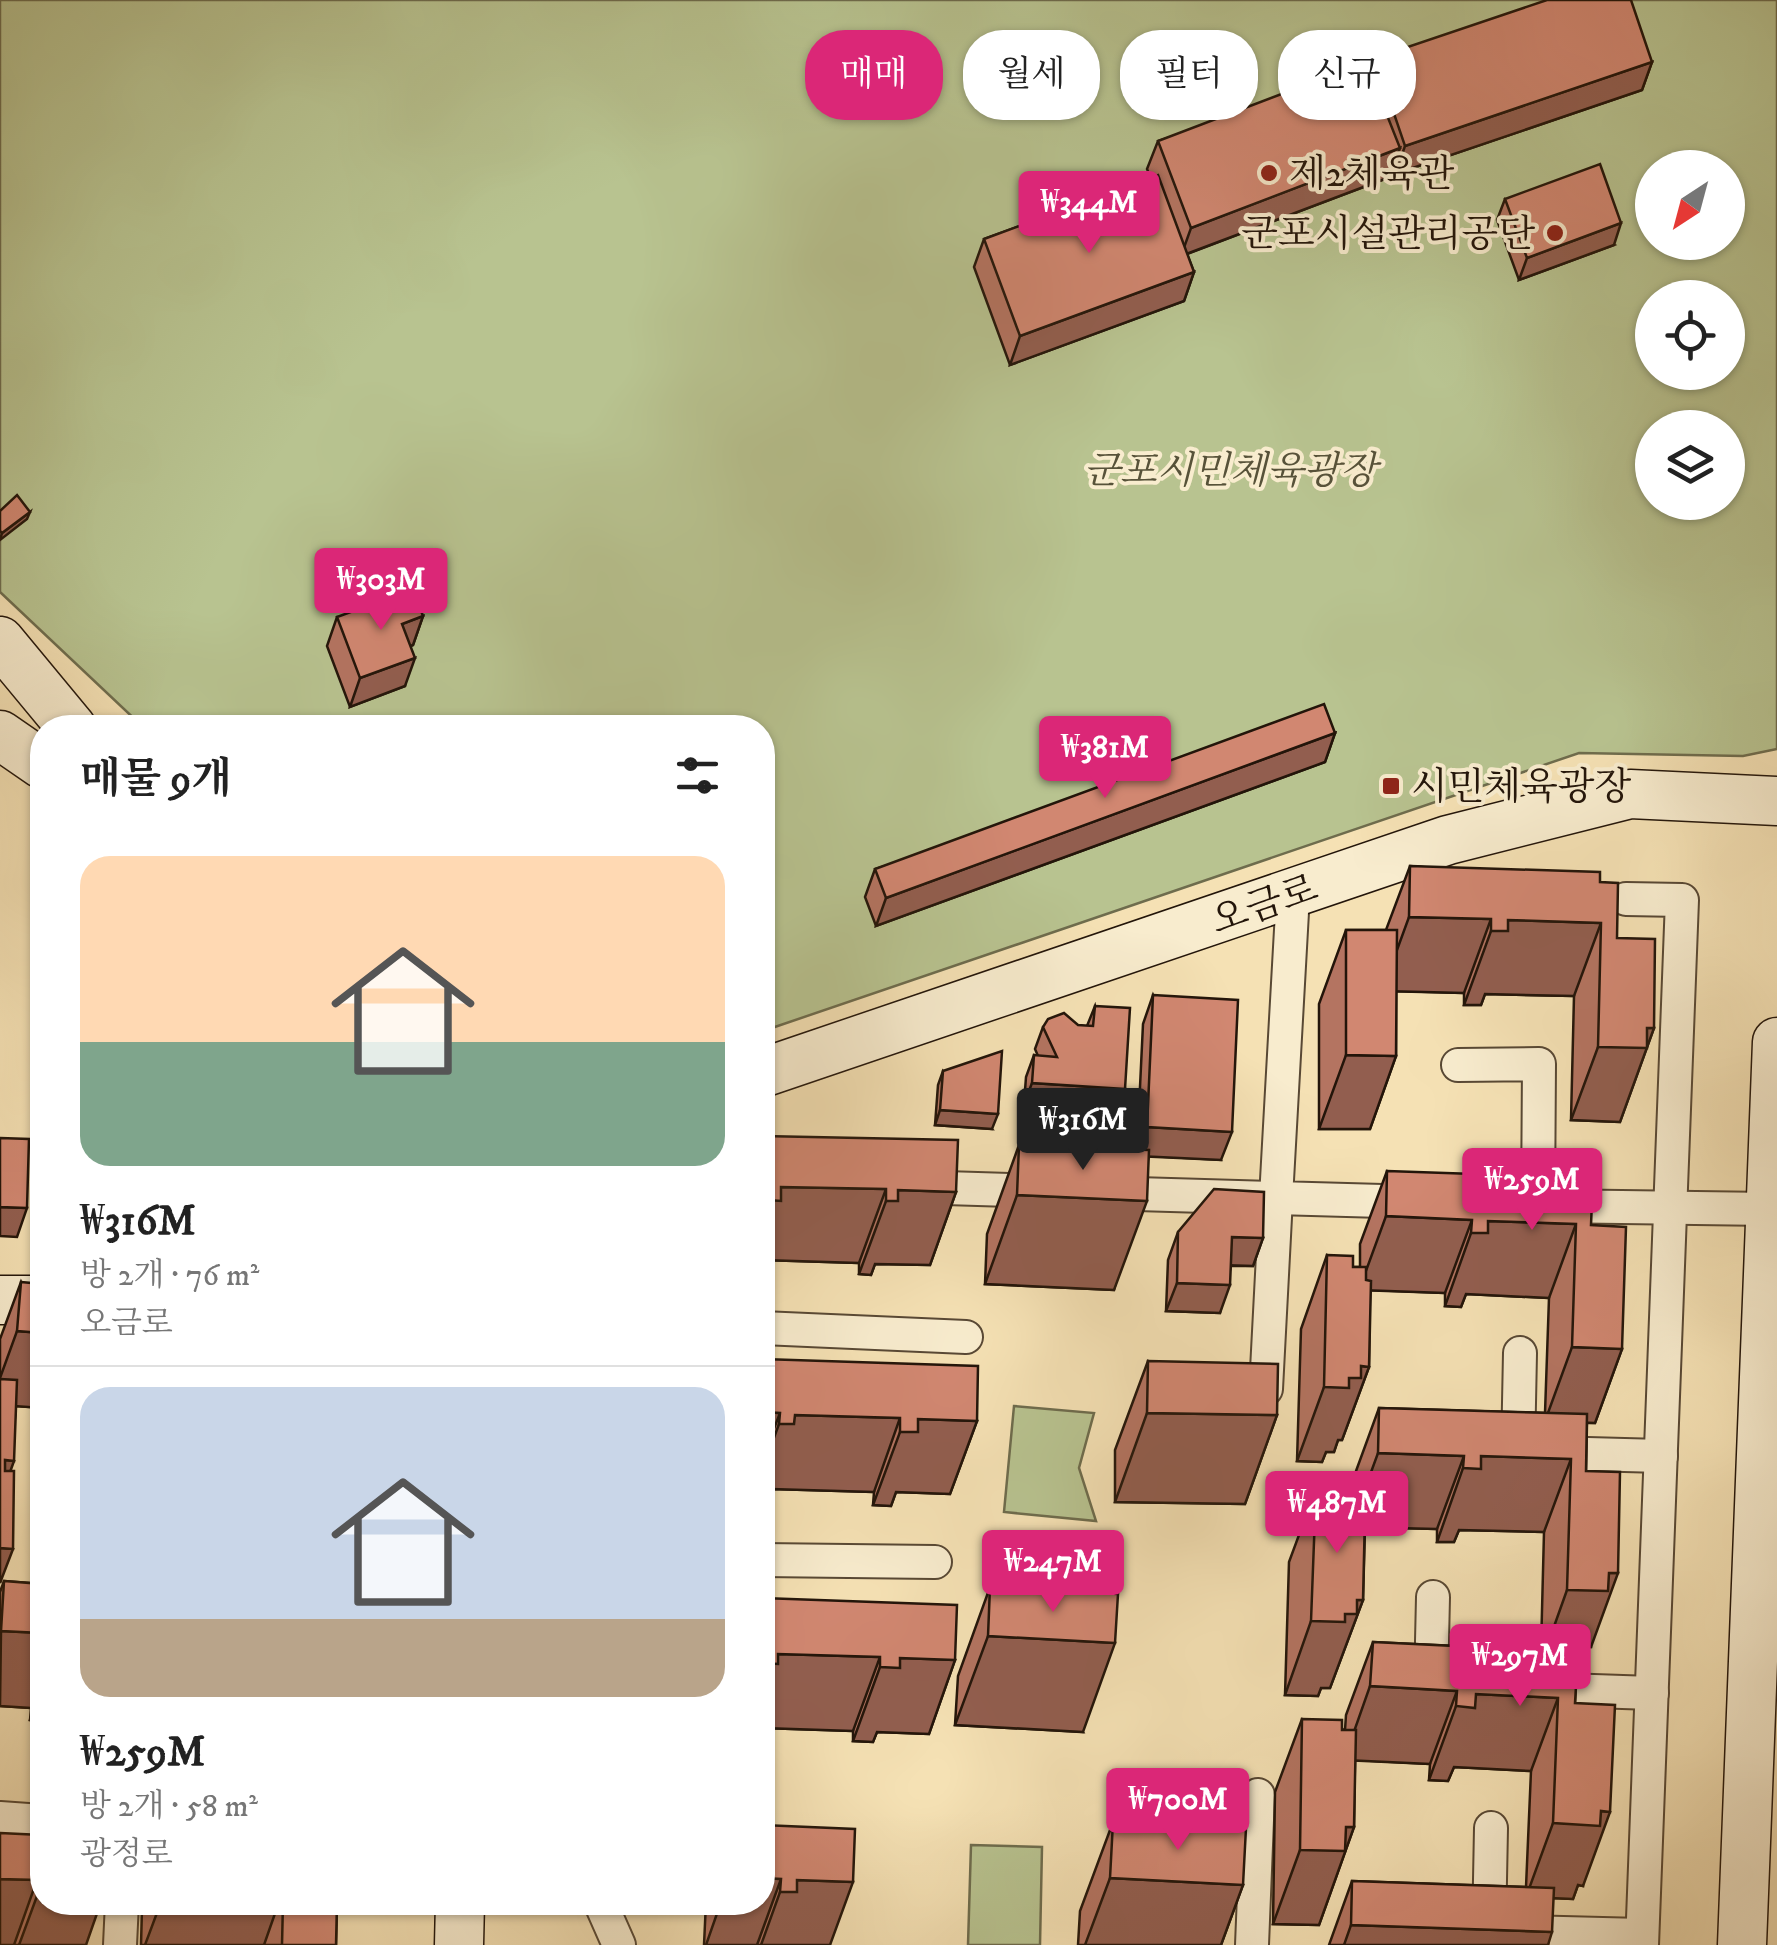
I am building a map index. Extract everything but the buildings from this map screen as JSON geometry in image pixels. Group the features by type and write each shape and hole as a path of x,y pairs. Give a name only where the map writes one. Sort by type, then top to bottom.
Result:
{"street":[{"path":"0,641 61,715"},
{"path":"0,691 30,720"},
{"path":"0,734 30,755"},
{"name":"오금로","path":"775,1069 1448,840 1630,794 1777,801"},
{"path":"1266,1389 1294,894"},
{"path":"1491,1828 1489,1931 1642,1940 1682,900 1626,900"},
{"path":"1754,1917 1777,1042"},
{"path":"1458,1065 1539,1064 1538,1206"},
{"path":"874,1186 1444,1203"},
{"path":"1500,1204 1770,1208"},
{"path":"0,1300 30,1300"},
{"path":"775,1329 966,1337"},
{"path":"1520,1353 1518,1452 1661,1456"},
{"path":"775,1560 935,1562"},
{"path":"1433,1598 1428,1685 1465,1686"},
{"path":"1502,1688 1652,1693"},
{"path":"1252,1945 1258,1795"},
{"path":"0,1818 30,1820"},
{"path":"120,1945 121,1915"},
{"path":"459,1945 460,1915"},
{"path":"605,1915 618,1945"}],"green space":[{"name":"군포시민체육광장","path":"0,0 1777,0 1777,749 1743,756 1579,753 775,1027 775,715 130,715 0,592"},
{"path":"1014,1406 1094,1413 1079,1468 1096,1521 1004,1512"},
{"path":"971,1845 1042,1847 1040,1945 968,1945"}],"place":[{"name":"제2체육관","path":"1269,173"},
{"name":"군포시설관리공단","path":"1555,233"},
{"name":"시민체육광장","path":"1391,786"}]}
